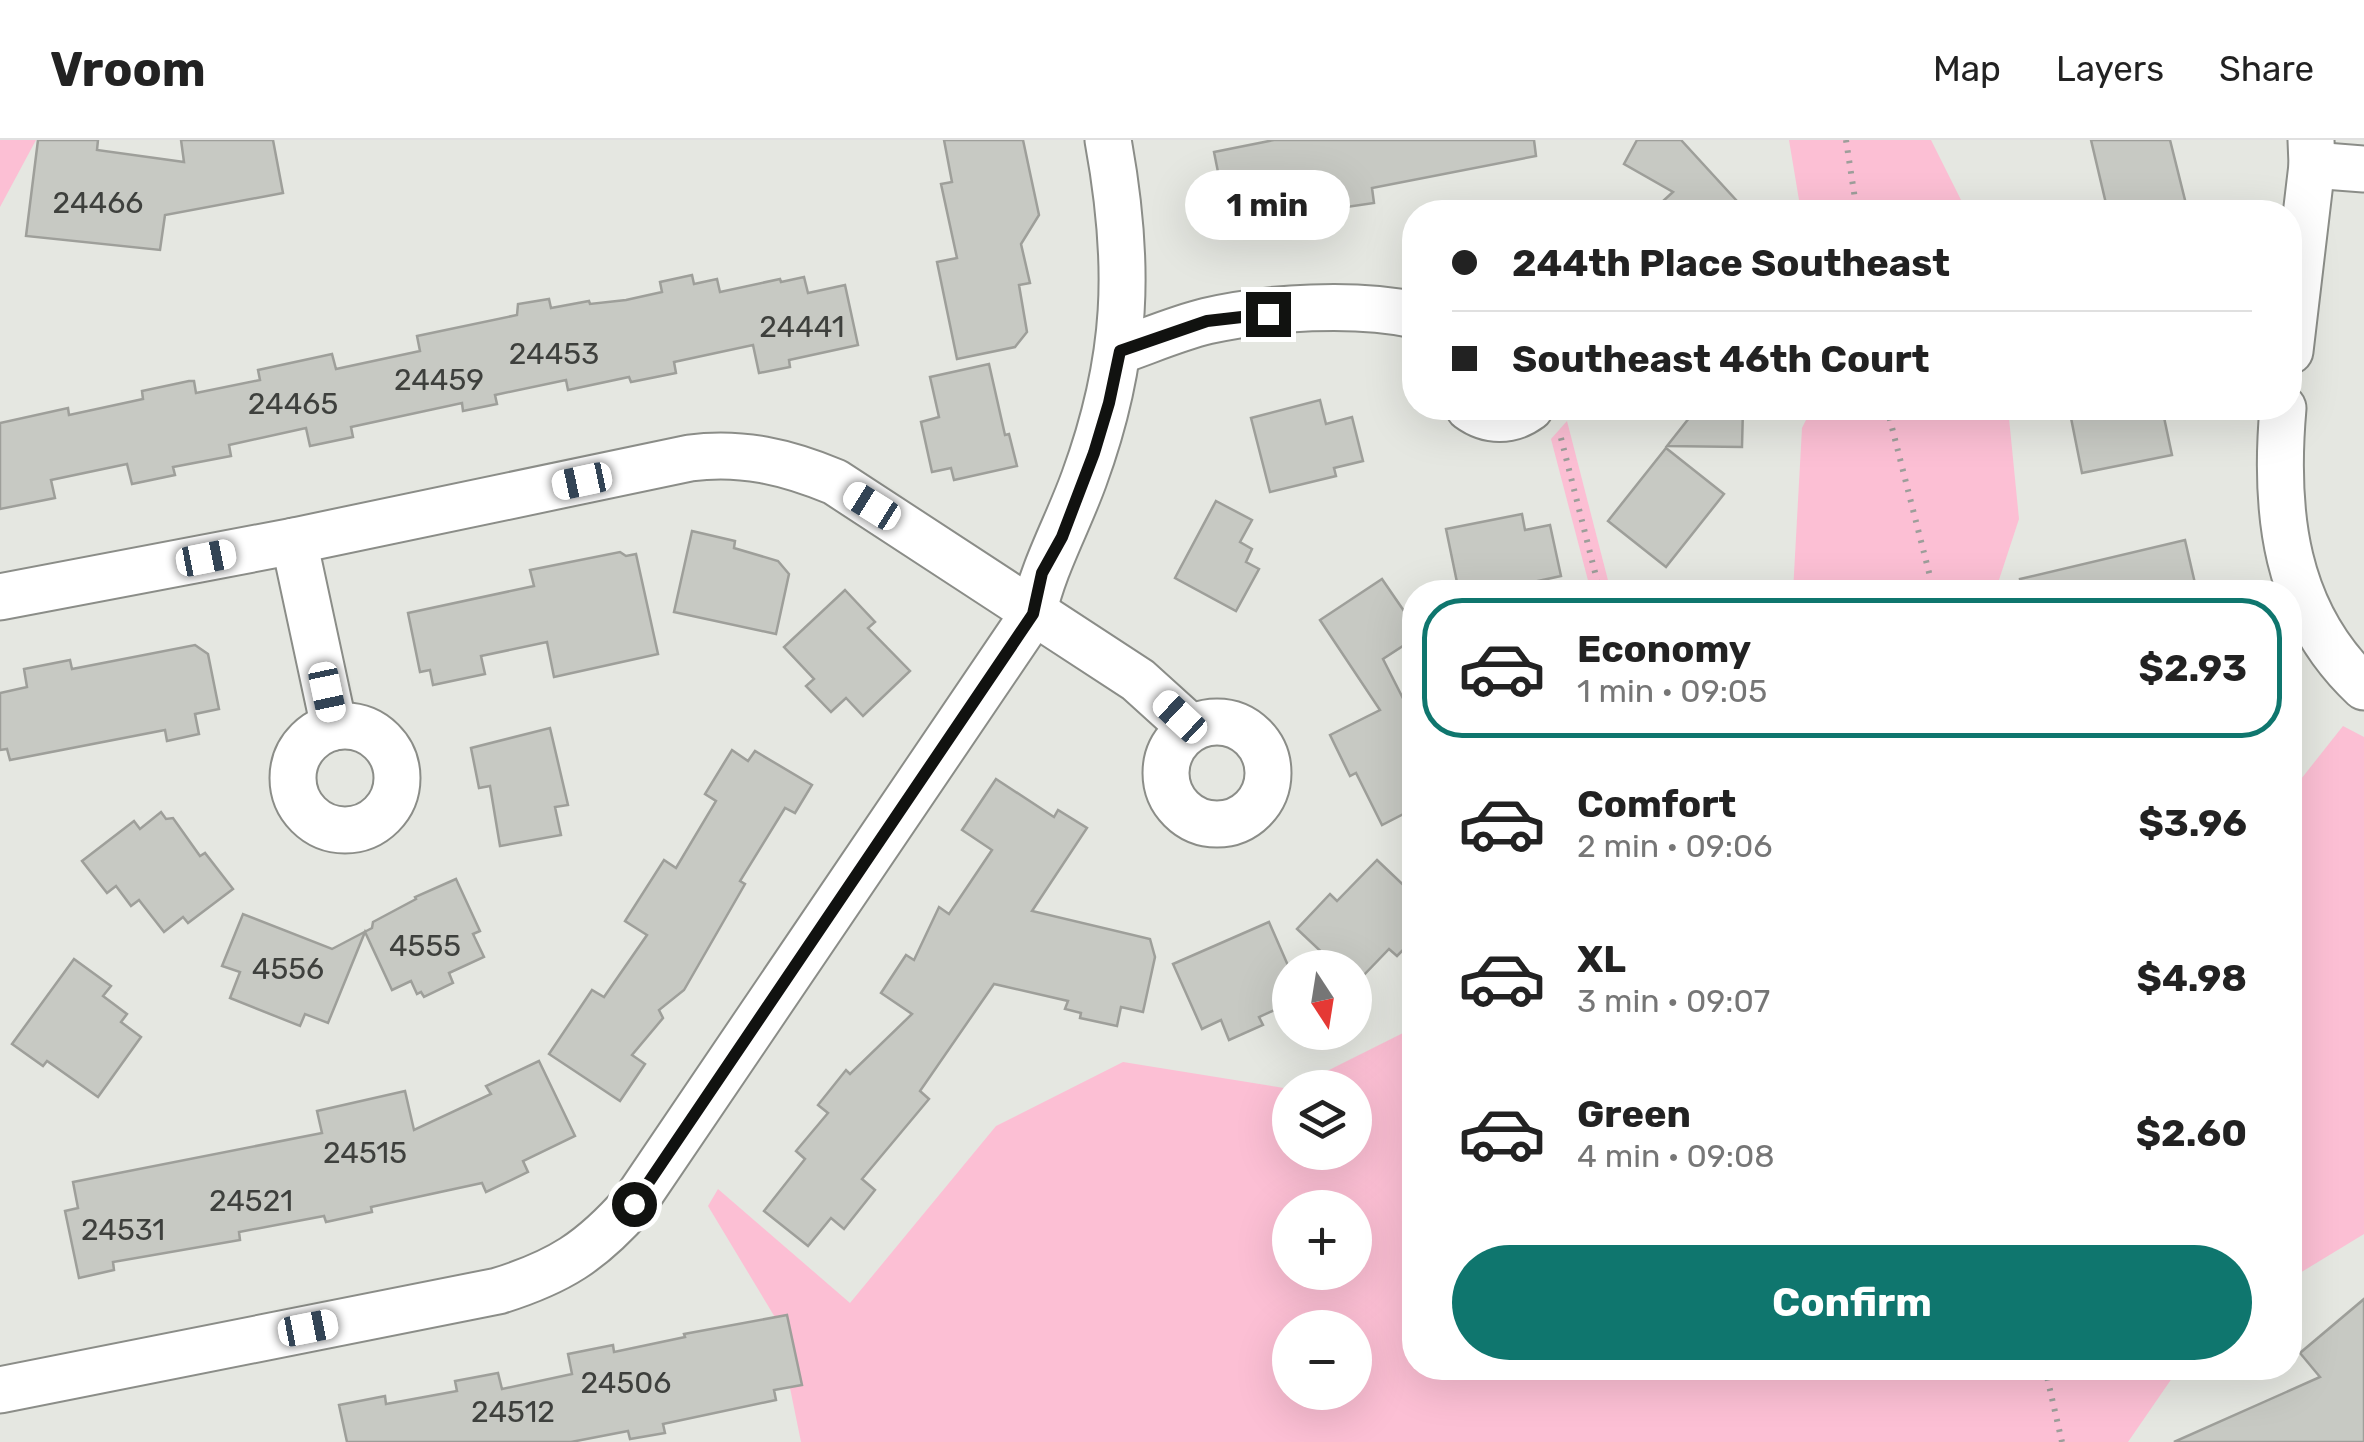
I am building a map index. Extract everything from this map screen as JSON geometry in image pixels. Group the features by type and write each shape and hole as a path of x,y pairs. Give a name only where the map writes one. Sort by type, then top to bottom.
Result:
{"street":[{"path":"0,1390 498,1290 558,1270 612,1228 634,1204 1033,614 1042,573 1062,537 1094,453 1120,351 1122,231 1108,140"},
{"path":"2302,243 2312,153 2364,168"},
{"path":"1120,351 1207,321 1332,306 1402,312"},
{"path":"2282,420 2278,466 2282,523 2296,580"},
{"path":"0,596 294,541 690,458 748,456 802,468 834,482 1138,680 1191,728"},
{"path":"294,541 334,727"},
{"path":"2302,596 2311,622 2344,668 2364,687"}],"path":[{"path":"1846,140 1856,200"},
{"path":"1544,420 1596,580"},
{"path":"1890,420 1931,580"},
{"path":"2048,1380 2062,1442"}],"shaded area":[{"path":"0,140 36,140 0,207"},
{"path":"1789,140 1931,140 1961,200 1799,200"},
{"path":"1806,420 2009,420 2019,519 1999,580 1794,580 1802,428"},
{"path":"1567,421 1608,580 1588,580 1551,439"},
{"path":"2343,726 2364,737 2364,1234 2302,1272 2302,778"},
{"path":"1402,1034 1402,1380 2171,1380 2128,1442 801,1442 776,1319 708,1206 718,1189 850,1303 996,1126 1123,1062 1272,1086 1272,1170 1372,1170 1372,1070 1329,1070"}],"building":[{"path":"38,140 98,140 97,150 184,162 181,140 273,140 283,193 165,215 160,250 26,236"},
{"path":"944,140 1023,140 1039,215 1021,244 1030,283 1019,285 1027,332 1015,347 957,359 937,262 957,258 941,184 952,182"},
{"path":"1274,140 1534,140 1536,156 1372,188 1374,203 1319,211 1230,232 1214,152"},
{"path":"1637,140 1681,140 1736,200 1664,200 1673,192 1624,164"},
{"path":"2091,140 2170,140 2185,200 2105,200"},
{"path":"692,275 694,284 717,279 720,292 804,277 808,293 845,285 858,345 789,360 790,367 759,373 753,345 674,362 676,373 631,382 629,377 568,390 566,380 495,395 497,404 463,411 462,403 351,427 353,437 310,446 306,428 229,445 231,456 173,467 175,475 132,484 127,464 51,480 55,498 0,509 0,423 68,408 69,415 143,399 142,391 189,381 194,381 196,393 260,380 258,370 332,354 336,369 420,351 417,336 517,315 518,304 549,299 551,308 626,300 662,292 660,282"},
{"path":"989,364 1005,435 1009,434 1017,466 954,480 951,468 932,472 921,422 939,417 930,377"},
{"path":"1320,400 1326,424 1352,417 1363,461 1334,468 1336,476 1270,492 1251,418"},
{"path":"1688,420 1743,420 1742,447 1667,446"},
{"path":"2071,420 2165,420 2172,455 2082,473"},
{"path":"1666,448 1724,494 1666,567 1608,521"},
{"path":"1216,501 1252,520 1240,542 1252,549 1246,562 1259,569 1236,611 1175,578"},
{"path":"1522,514 1525,530 1550,525 1561,576 1543,580 1457,580 1446,529"},
{"path":"692,531 735,541 734,548 778,561 789,574 776,634 674,612"},
{"path":"2185,540 2194,580 2020,580"},
{"path":"620,552 626,556 636,554 658,654 554,677 547,642 481,656 485,674 433,685 430,670 420,672 408,613 534,586 530,570"},
{"path":"1382,579 1402,608 1402,647 1383,659 1402,696 1402,815 1382,825 1356,773 1350,776 1330,735 1380,710 1320,620"},
{"path":"845,590 875,622 868,628 910,671 863,716 846,698 831,712 806,686 814,679 784,647"},
{"path":"195,645 208,654 219,709 195,714 199,734 167,741 165,730 10,760 7,749 0,750 0,693 27,687 24,669 70,660 72,669"},
{"path":"550,728 568,805 555,807 561,835 500,846 490,786 479,788 471,748"},
{"path":"732,750 748,761 755,751 812,785 795,813 785,808 740,881 745,884 684,990 659,1010 663,1018 632,1055 645,1064 620,1101 549,1054 592,990 604,997 647,935 625,921 664,860 676,868 716,801 705,794"},
{"path":"996,779 1054,817 1058,810 1087,828 1032,911 1150,939 1155,957 1143,1012 1121,1007 1117,1026 1080,1018 1081,1013 1065,1009 1068,1001 994,984 920,1091 929,1099 862,1179 875,1190 844,1229 831,1218 808,1246 764,1211 805,1159 796,1151 828,1113 818,1105 846,1070 850,1074 912,1014 881,993 906,955 914,960 939,907 949,914 992,850 962,830"},
{"path":"161,812 166,819 173,818 200,856 205,853 233,889 188,923 183,917 164,932 139,900 131,906 116,886 107,893 82,861 134,821 140,829"},
{"path":"1377,860 1402,884 1402,951 1397,956 1389,949 1372,967 1372,950 1319,950 1297,929 1330,894 1337,901"},
{"path":"456,879 480,931 473,934 484,957 449,973 453,983 424,997 421,992 417,994 411,981 392,990 365,932 328,1023 305,1014 300,1026 230,998 240,972 222,966 243,914 332,949 372,928 373,922 415,897"},
{"path":"1269,922 1281,950 1272,950 1272,1011 1259,1017 1263,1025 1229,1040 1221,1020 1202,1029 1173,964"},
{"path":"74,959 111,986 103,996 127,1014 121,1022 141,1037 98,1097 47,1061 43,1066 12,1044"},
{"path":"539,1061 575,1136 523,1161 528,1172 486,1192 482,1183 371,1207 372,1212 326,1222 324,1216 239,1232 240,1240 113,1262 114,1270 79,1278 65,1211 78,1208 73,1182 322,1133 317,1111 405,1091 414,1130 491,1094 486,1086"},
{"path":"2364,1299 2364,1442 2174,1442 2320,1377 2302,1351"},
{"path":"787,1315 802,1385 774,1390 776,1400 663,1424 665,1433 630,1439 628,1431 571,1442 347,1442 339,1405 385,1396 386,1404 457,1391 455,1381 498,1373 502,1389 572,1374 568,1354 613,1345 614,1352"}],"route":[{"path":"634,1204 1033,614 1042,573 1062,537 1094,453 1120,351 1207,321 1268,314"}]}
